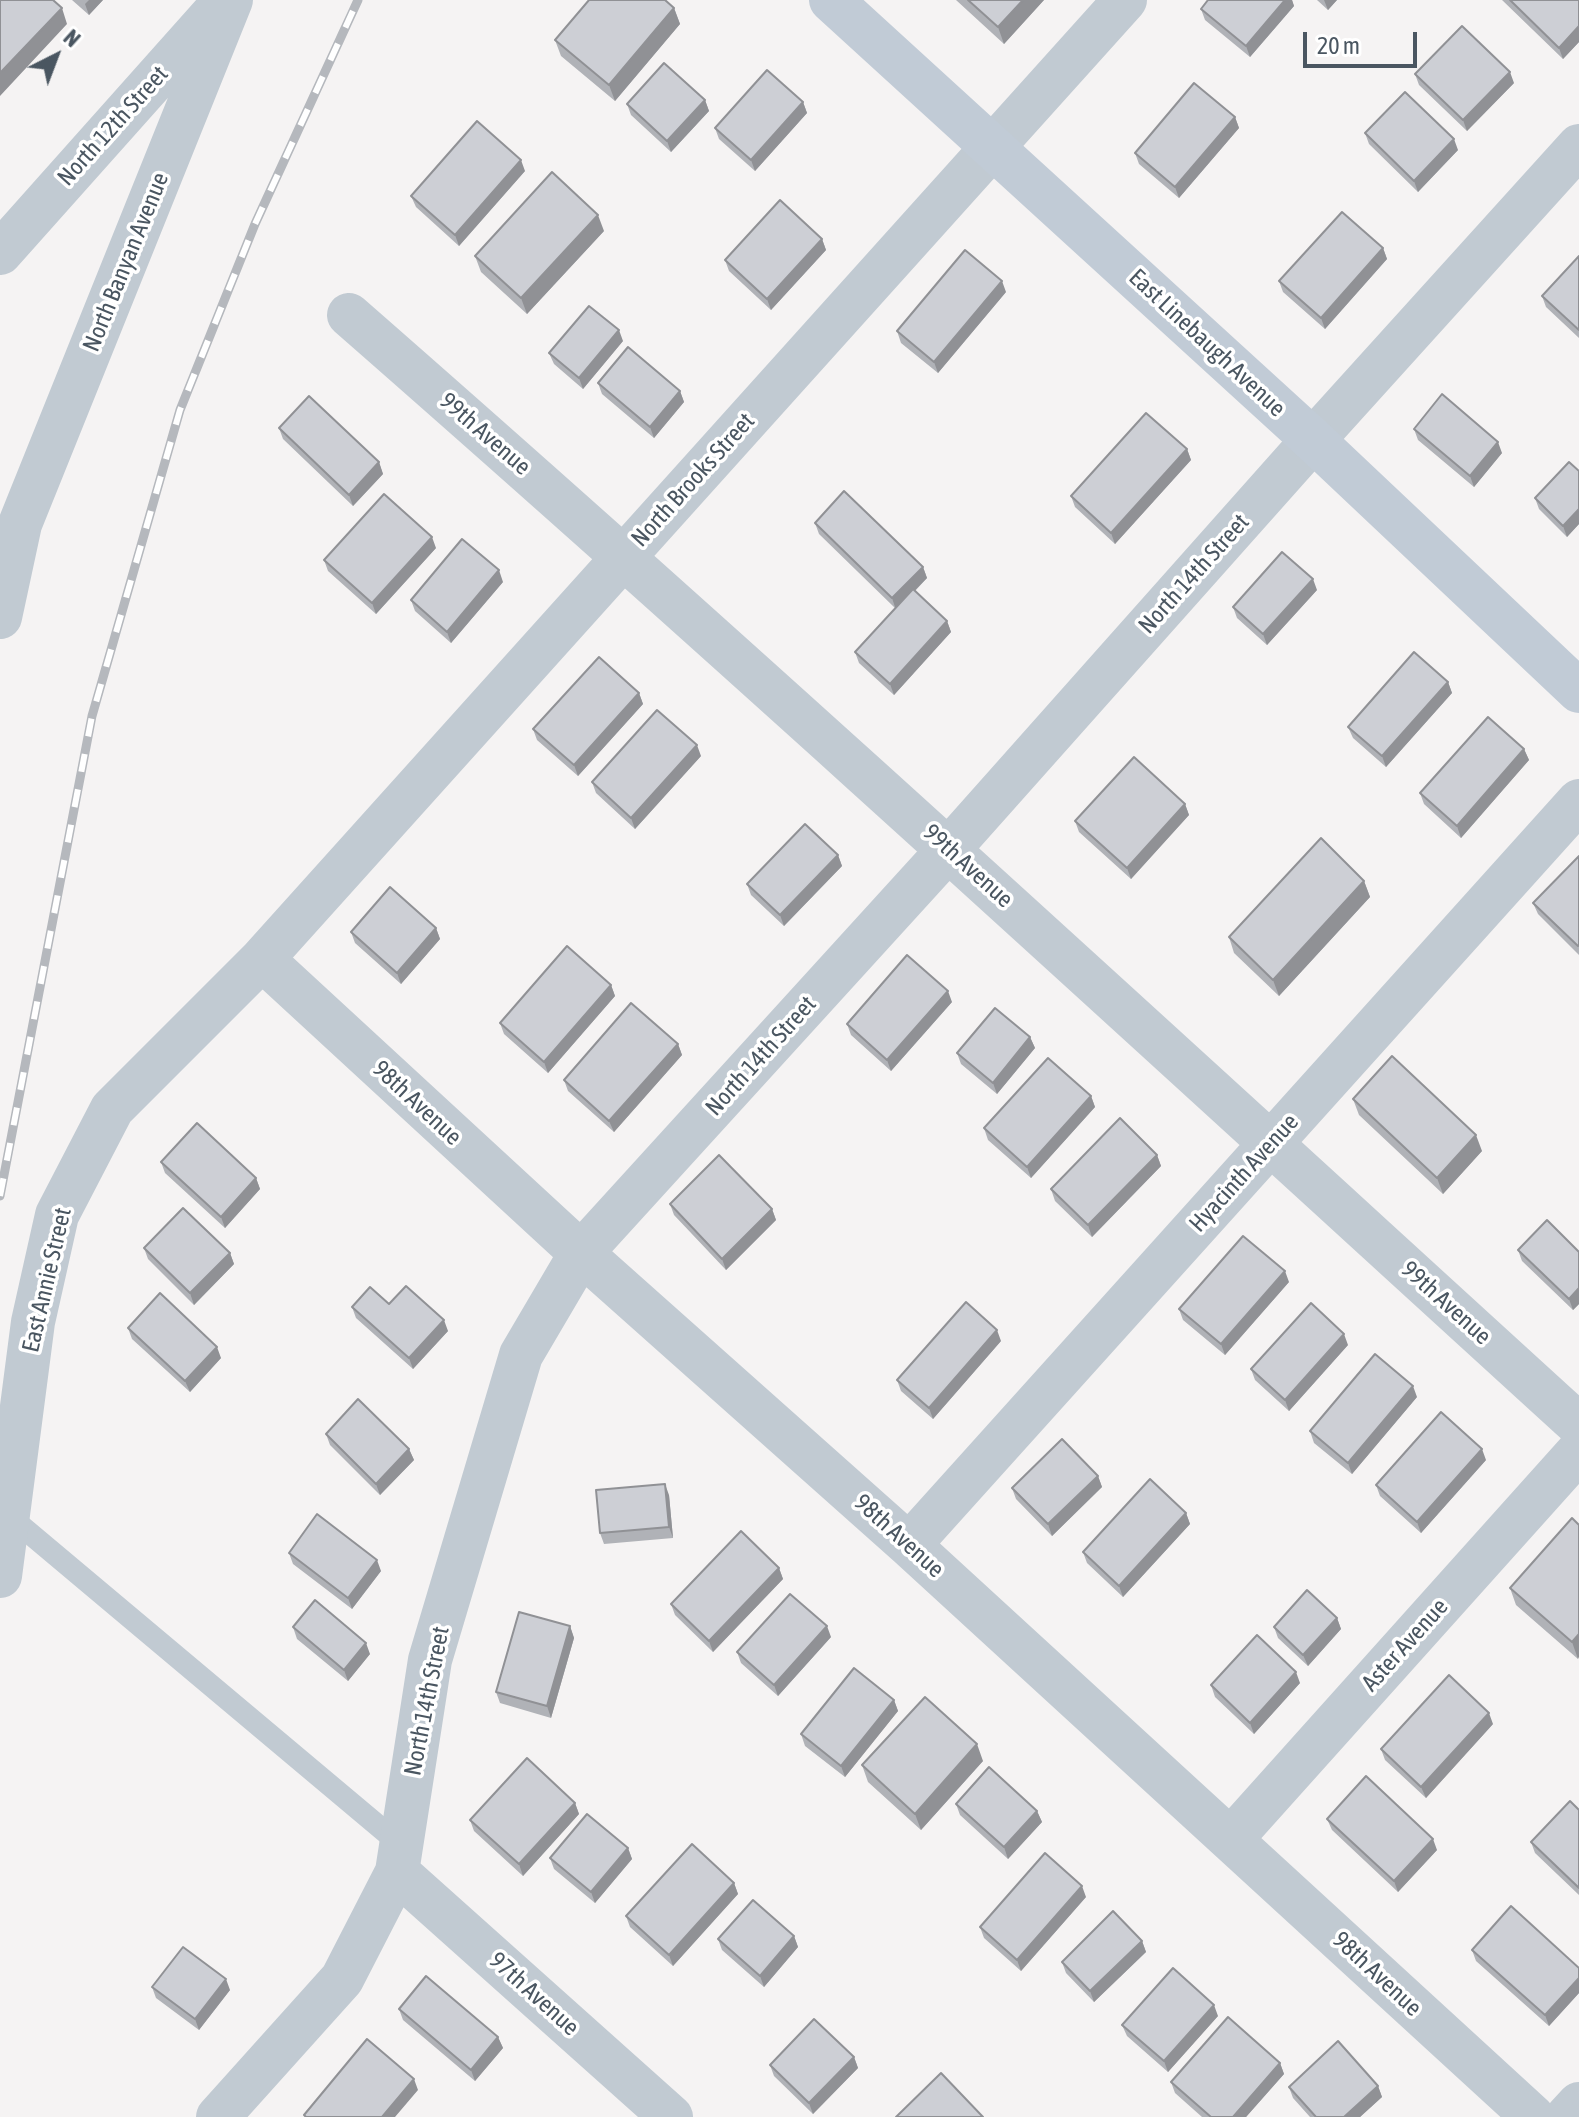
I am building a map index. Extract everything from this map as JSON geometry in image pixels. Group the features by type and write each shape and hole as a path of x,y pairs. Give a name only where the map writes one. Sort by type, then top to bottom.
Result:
{"street":[{"name":"North 12th Street","path":"0,253 228,0"},
{"name":"North Banyan Avenue","path":"0,617 10,514 228,0"},
{"name":"East Linebaugh Avenue","path":"831,0 1313,440 1579,691"},
{"name":"North Brooks Street","path":"262,959 1125,0"},
{"name":"North 14th Street","path":"218,2117 342,1979 399,1858 430,1660 521,1355 581,1253 949,849 1579,146"},
{"name":"99th Avenue","path":"349,315 624,556 949,849 1579,1425"},
{"name":"Hyacinth Avenue","path":"909,1545 1579,801"},
{"name":"98th Avenue","path":"262,959 581,1253 909,1545 1533,2117"},
{"name":"East Annie Street","path":"0,1576 33,1322 57,1215 112,1109 262,959"},
{"name":"Aster Avenue","path":"1231,1839 1579,1451"},
{"name":"97th Avenue","path":"399,1858 671,2117"},
{"path":"1567,2117 1579,2104"}],"lane":[{"path":"8,1515 399,1858"}],"building":[{"path":"0,0 53,0 62,8 0,73"},
{"path":"589,0 665,0 674,8 609,85 555,40"},
{"path":"968,0 1023,0 998,27"},
{"path":"1208,0 1285,0 1246,46 1201,9"},
{"path":"1510,0 1579,0 1579,26 1559,48"},
{"path":"1462,26 1510,72 1463,120 1415,74"},
{"path":"664,63 705,100 667,141 627,104"},
{"path":"767,70 803,102 751,160 715,128"},
{"path":"1194,83 1235,117 1175,187 1135,153"},
{"path":"1405,92 1454,139 1414,181 1365,133"},
{"path":"477,121 521,160 455,235 411,196"},
{"path":"552,172 598,215 521,298 475,256"},
{"path":"780,200 822,239 767,299 725,260"},
{"path":"1342,212 1383,248 1321,318 1279,281"},
{"path":"965,250 1002,281 934,362 897,331"},
{"path":"1579,256 1579,330 1542,296"},
{"path":"589,306 619,330 579,378 549,353"},
{"path":"628,347 680,391 650,427 598,383"},
{"path":"1442,394 1498,442 1470,476 1414,429"},
{"path":"309,396 379,462 349,495 279,428"},
{"path":"1146,413 1187,449 1111,533 1071,496"},
{"path":"1569,462 1579,471 1579,509 1563,526 1535,498"},
{"path":"844,491 923,567 892,598 815,523"},
{"path":"384,494 432,537 372,603 324,560"},
{"path":"462,539 499,570 447,632 411,600"},
{"path":"1282,552 1313,579 1263,634 1233,607"},
{"path":"913,589 947,621 890,684 855,652"},
{"path":"1414,652 1448,682 1382,756 1348,727"},
{"path":"599,657 639,693 574,765 533,729"},
{"path":"657,710 697,745 631,818 592,782"},
{"path":"1488,717 1524,749 1457,826 1420,793"},
{"path":"1134,757 1185,804 1127,868 1075,821"},
{"path":"805,824 838,855 780,915 747,884"},
{"path":"1321,838 1364,881 1273,980 1229,937"},
{"path":"1579,856 1579,945 1578,946 1533,903"},
{"path":"390,887 436,928 397,973 351,932"},
{"path":"567,946 611,985 544,1062 500,1023"},
{"path":"907,955 948,991 887,1060 847,1024"},
{"path":"631,1003 678,1044 609,1121 564,1080"},
{"path":"995,1008 1030,1037 993,1083 957,1053"},
{"path":"1392,1056 1476,1135 1437,1178 1353,1099"},
{"path":"1048,1058 1091,1096 1027,1167 984,1128"},
{"path":"1120,1118 1157,1155 1088,1225 1051,1189"},
{"path":"197,1123 256,1178 221,1217 161,1162"},
{"path":"719,1155 772,1209 722,1259 670,1204"},
{"path":"183,1208 230,1253 190,1293 144,1248"},
{"path":"1547,1220 1579,1252 1579,1288 1569,1299 1518,1250"},
{"path":"1243,1236 1285,1271 1221,1344 1179,1309"},
{"path":"406,1286 444,1320 409,1358 352,1307 370,1287 389,1304"},
{"path":"160,1293 217,1347 185,1381 128,1328"},
{"path":"966,1302 997,1330 929,1408 897,1380"},
{"path":"1311,1303 1344,1334 1285,1400 1251,1369"},
{"path":"1375,1354 1413,1386 1348,1463 1310,1431"},
{"path":"358,1399 409,1449 376,1484 326,1434"},
{"path":"1441,1412 1482,1449 1417,1522 1376,1485"},
{"path":"1062,1439 1098,1476 1048,1524 1012,1488"},
{"path":"1150,1479 1186,1513 1119,1586 1083,1552"},
{"path":"665,1484 669,1527 600,1533 596,1490"},
{"path":"317,1514 377,1560 348,1598 289,1553"},
{"path":"1572,1518 1579,1525 1579,1634 1572,1642 1510,1588"},
{"path":"741,1531 779,1568 709,1641 671,1604"},
{"path":"1307,1590 1337,1618 1303,1655 1274,1627"},
{"path":"790,1594 827,1626 774,1685 737,1652"},
{"path":"315,1600 366,1643 344,1670 293,1627"},
{"path":"519,1612 570,1626 547,1706 496,1692"},
{"path":"1257,1635 1296,1672 1250,1723 1211,1685"},
{"path":"854,1668 894,1700 841,1766 801,1734"},
{"path":"1449,1675 1489,1713 1421,1787 1381,1749"},
{"path":"925,1697 977,1744 915,1814 862,1765"},
{"path":"527,1758 575,1803 519,1864 470,1820"},
{"path":"989,1767 1037,1811 1004,1847 956,1804"},
{"path":"1366,1776 1433,1839 1394,1881 1327,1819"},
{"path":"1570,1801 1579,1810 1579,1888 1531,1842"},
{"path":"587,1814 628,1848 591,1892 550,1858"},
{"path":"692,1844 734,1883 669,1955 626,1916"},
{"path":"1045,1853 1082,1886 1017,1960 980,1927"},
{"path":"753,1900 794,1936 760,1976 718,1939"},
{"path":"1511,1906 1579,1968 1579,1978 1545,2015 1472,1950"},
{"path":"1113,1911 1142,1941 1090,1991 1062,1962"},
{"path":"183,1947 226,1979 195,2019 152,1987"},
{"path":"1173,1968 1214,2005 1164,2061 1122,2025"},
{"path":"426,1976 498,2037 471,2070 399,2009"},
{"path":"1228,2017 1280,2063 1233,2117 1211,2117 1171,2082"},
{"path":"814,2019 854,2057 809,2103 770,2065"},
{"path":"367,2039 414,2079 382,2117 306,2117 304,2115"},
{"path":"1338,2041 1378,2086 1344,2117 1316,2117 1289,2087"},
{"path":"941,2073 983,2117 896,2117"}],"railway":[{"path":"0,1196 92,716 180,410 255,224 358,0"}]}
